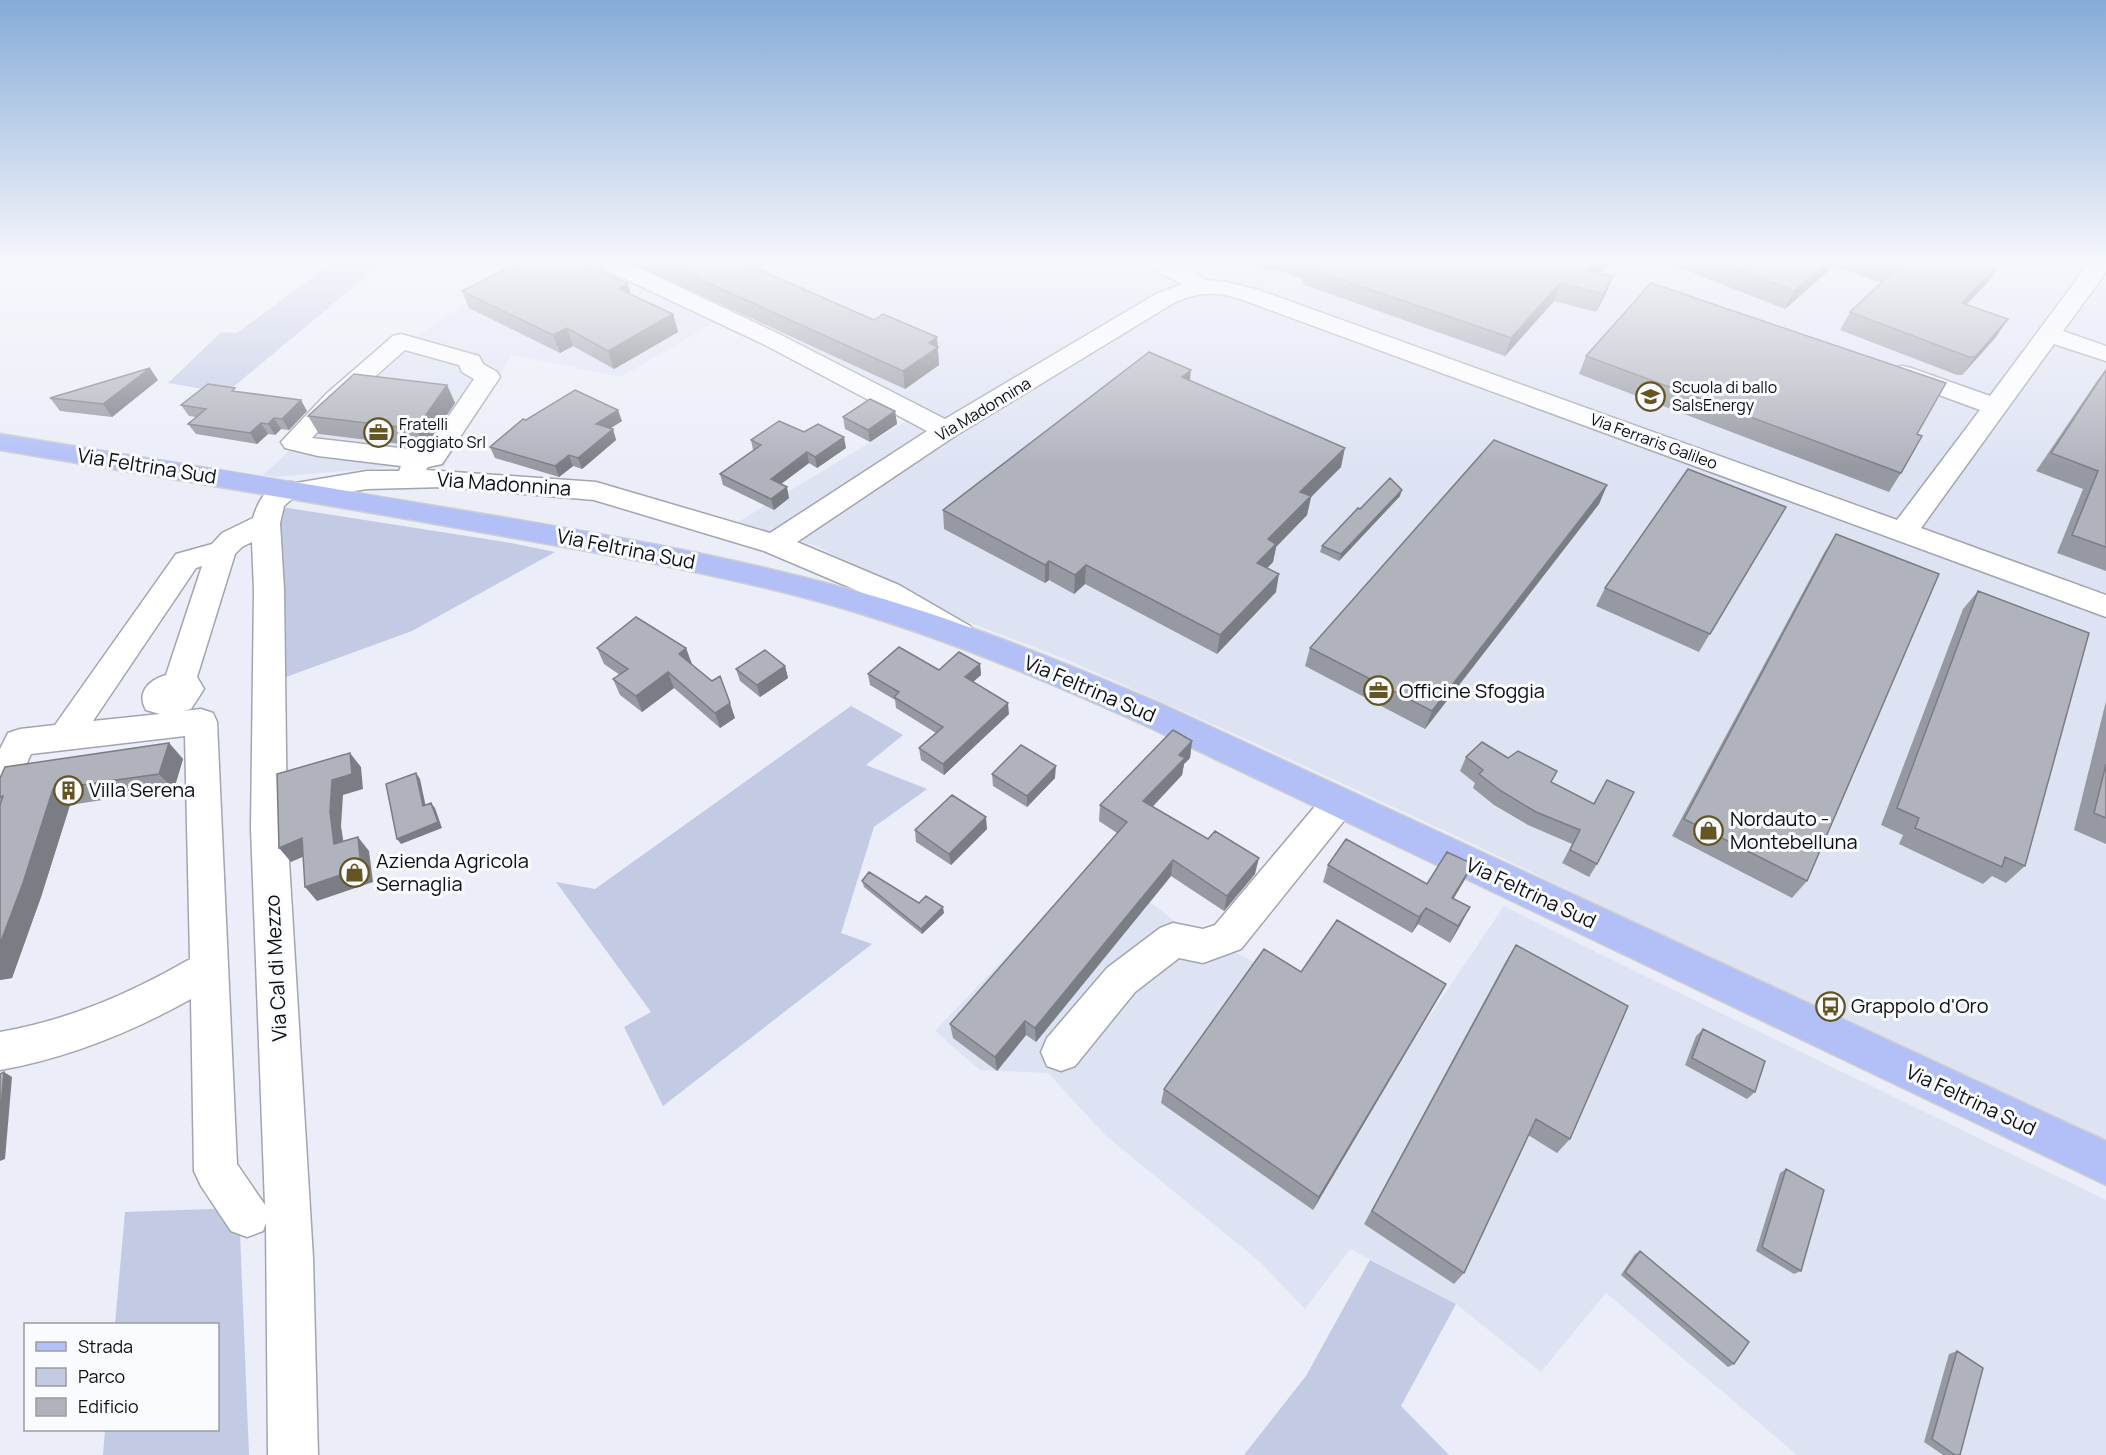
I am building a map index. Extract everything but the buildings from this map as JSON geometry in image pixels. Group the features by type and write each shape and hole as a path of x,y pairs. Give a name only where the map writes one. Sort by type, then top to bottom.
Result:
{"main road":[{"name":"Via Feltrina Sud","path":"0,442 292,490 695,562 826,593 966,638 1059,673 1118,699 2106,1163"}],"street":[{"path":"754,331 946,430"},
{"name":"Via Madonnina","path":"774,544 946,430 1110,331"},
{"name":"Via Ferraris Galileo","path":"1350,331 2106,606"},
{"path":"1903,532 2051,331"},
{"path":"2049,334 2106,354"},
{"path":"401,341 470,361 471,367 488,377 433,458 413,470 294,442 335,399 401,341"},
{"path":"1886,367 1996,407"},
{"name":"Via Madonnina","path":"292,490 367,480 413,470 444,478 596,491 774,544 888,592 966,638"},
{"name":"Via Cal di Mezzo","path":"292,490 271,503 266,523 269,828 290,1258 293,1455"},
{"path":"168,705 222,551 232,540 266,523"},
{"path":"65,737 186,561 222,551"},
{"path":"0,785 20,742 65,737 168,705 201,722 216,1171 247,1215"},
{"path":"1061,1052 1121,980 1173,940 1203,946 1228,937 1340,802"},
{"path":"0,1051 82,1032 160,998 209,968"}],"shaded area":[{"path":"425,331 700,331 621,377 512,355 444,467 392,467 274,477 263,475 403,346"},
{"path":"743,331 2106,331 2106,1145 1672,941 1484,849 1248,740 1063,658 938,611 915,596 816,546 738,522 911,418"},
{"path":"1097,861 1216,953 1225,947 1412,1042 1504,906 2106,1200 2106,1455 1797,1455 1606,1293 1541,1372 1456,1304 1350,1249 1305,1309 1260,1262 1105,1135 1048,1073 980,1070 935,1031"}],"green space":[{"path":"240,331 301,331 226,393 168,383 221,332 237,333"},
{"path":"269,505 555,552 412,631 275,681"},
{"path":"851,706 903,735 866,765 927,789 874,827 841,933 872,944 663,1106 624,1027 651,1012 556,882 595,889"},
{"path":"239,1208 249,1455 103,1455 105,1431 219,1431 219,1323 115,1323 125,1212"},
{"path":"1370,1260 1456,1304 1401,1406 1449,1455 1244,1455 1306,1376"}],"place":[{"name":"Scuola di ballo SalsEnergy","path":"1651,396"},
{"name":"Fratelli Foggiato Srl","path":"378,433"},
{"name":"Officine Sfoggia","path":"1378,691"},
{"name":"Villa Serena","path":"68,790"},
{"name":"Nordauto - Montebelluna","path":"1709,830"},
{"name":"Azienda Agricola Sernaglia","path":"355,872"},
{"name":"Grappolo d'Oro","path":"1830,1006"}]}
